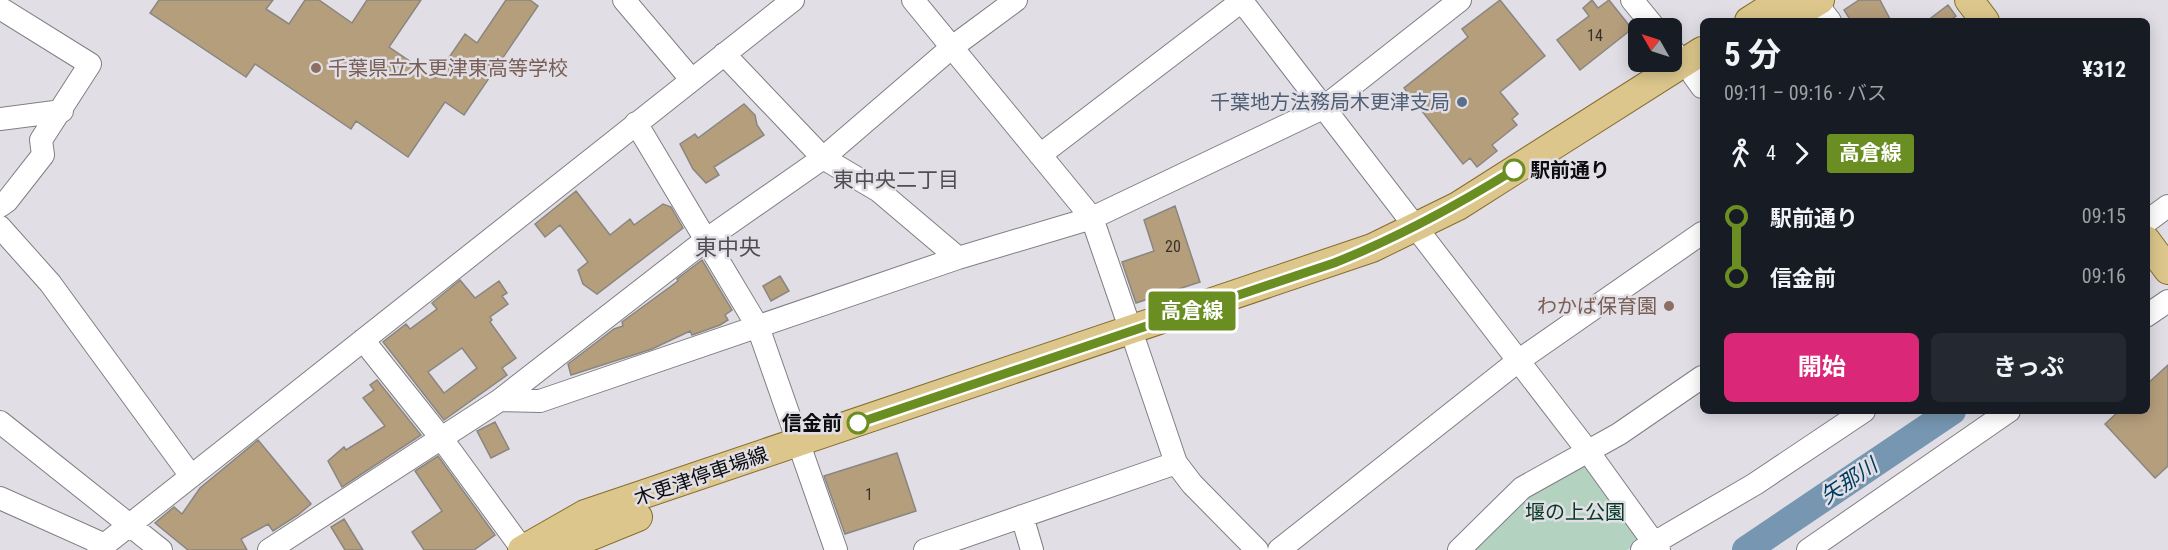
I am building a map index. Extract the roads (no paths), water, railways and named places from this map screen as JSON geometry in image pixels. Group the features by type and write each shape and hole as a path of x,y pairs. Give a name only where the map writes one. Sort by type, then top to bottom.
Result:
{"main road":[{"path":"1754,18 1782,0"},
{"path":"1970,0 1983,18"},
{"path":"1794,18 1822,8"},
{"name":"木更津停車場線","path":"523,550 585,514 803,450 1134,338 1378,262 1420,232 1471,216 1693,66"},
{"path":"2150,245 2168,270"},
{"name":"木更津停車場線","path":"557,550 803,450"}],"street":[{"path":"624,0 691,80"},
{"path":"0,498 102,547 793,0"},
{"path":"913,0 1092,218 1176,463 1192,484 1257,550"},
{"path":"269,550 442,440 500,400 707,239 823,158 951,48 1016,0"},
{"path":"1040,155 1242,0 1587,450 1651,547 1755,484 1860,414"},
{"path":"500,400 540,401 958,258 1092,218 1323,108 1460,0"},
{"path":"1632,0 1647,18"},
{"path":"0,8 90,64 62,111 41,140 43,155 7,201 0,206"},
{"path":"724,54 823,158 879,191 958,258"},
{"path":"0,119 62,111"},
{"path":"636,123 758,327 803,450 836,550"},
{"path":"2150,219 2168,206"},
{"path":"0,227 50,283 191,476"},
{"path":"1279,550 1518,362 1700,234"},
{"path":"2150,313 2168,301"},
{"path":"363,340 442,440 523,550"},
{"path":"1459,550 1522,488 1619,434 1700,377"},
{"path":"1808,550 2005,414"},
{"path":"0,422 161,550"},
{"path":"925,550 1176,463"},
{"path":"1022,516 1032,550"}],"waterway":[{"name":"矢那川","path":"1746,550 1948,414"}],"place":[{"name":"千葉県立木更津東高等学校","path":"316,68"},
{"name":"千葉地方法務局木更津支局","path":"1462,102"},
{"name":"駅前通り","path":"1514,170"},
{"name":"わかば保育園","path":"1669,306"},
{"name":"信金前","path":"858,423"}],"district":[{"name":"東中央二丁目","path":"896,180"},
{"name":"東中央","path":"728,247"}],"park label":[{"name":"堰の上公園","path":"1575,512"}]}
